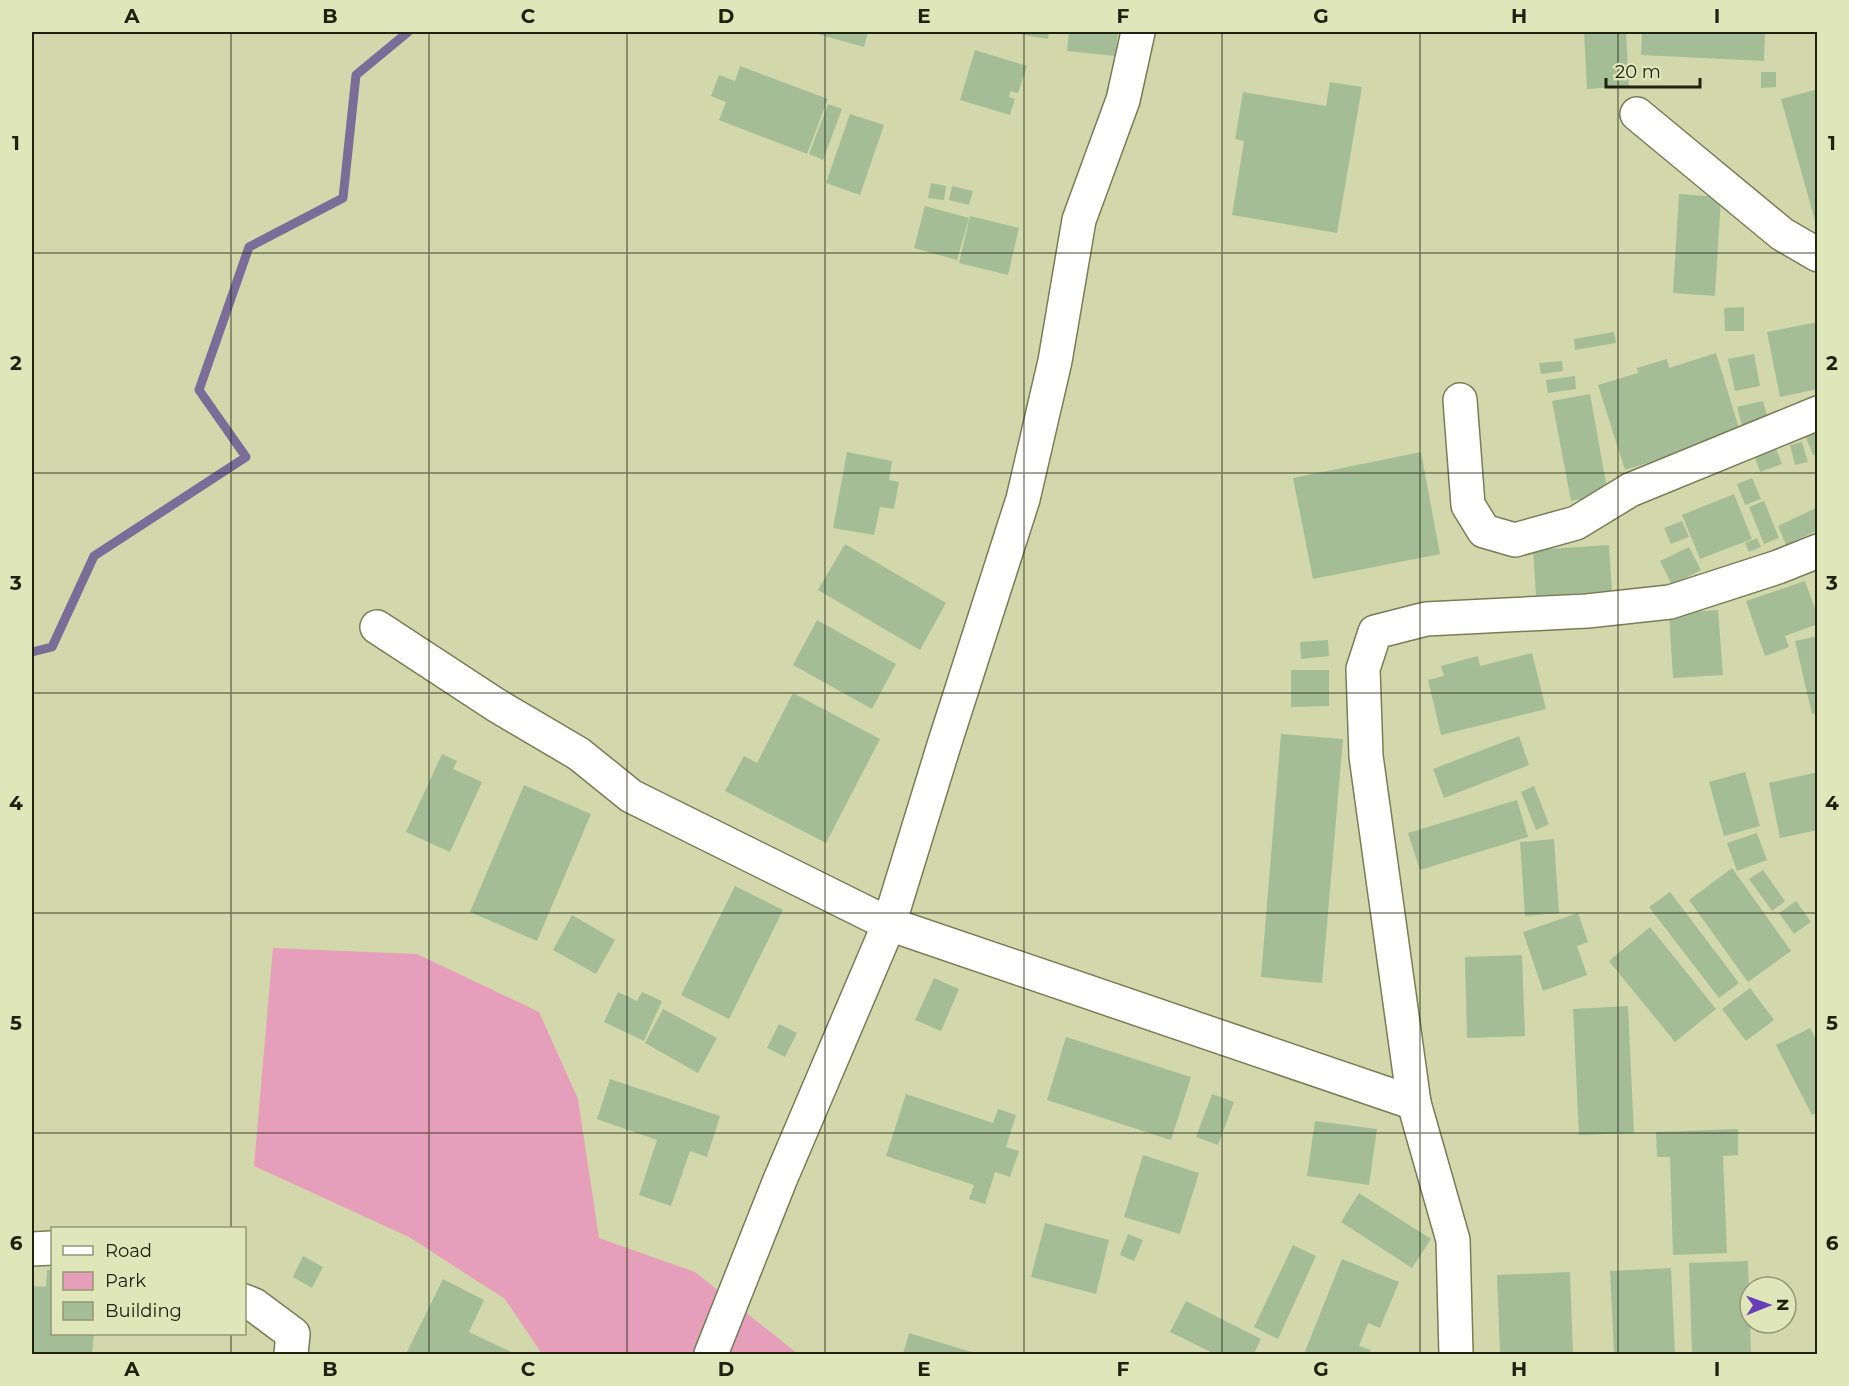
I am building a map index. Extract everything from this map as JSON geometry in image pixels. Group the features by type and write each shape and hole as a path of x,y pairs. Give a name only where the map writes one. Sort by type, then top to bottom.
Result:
{"street":[{"path":"711,1354 780,1180 889,924 1023,499 1055,361 1079,220 1123,100 1138,32"},
{"path":"1637,114 1782,234 1818,255"},
{"path":"1460,400 1468,505 1484,531 1515,540 1576,523 1630,490 1818,413"},
{"path":"1456,1354 1453,1240 1414,1103 1366,756 1363,669 1375,632 1426,619 1587,611 1670,602 1778,567 1818,551"},
{"path":"377,627 496,705 579,754 631,796 889,924 1414,1103"},
{"path":"32,1249 51,1248"},
{"path":"246,1302 254,1305 293,1334 291,1354"}],"green space":[{"path":"273,948 417,954 539,1012 578,1099 599,1238 695,1272 798,1354 542,1354 505,1299 409,1237 254,1166"}],"building":[{"path":"815,32 868,32 864,47"},
{"path":"1008,32 1049,32 1048,39"},
{"path":"1069,32 1118,32 1115,56 1067,51"},
{"path":"1584,32 1626,32 1629,86 1587,89"},
{"path":"1642,32 1765,32 1764,61 1641,55"},
{"path":"975,50 1027,66 1018,93 1010,91 1009,97 1015,99 1010,115 960,100"},
{"path":"740,66 828,99 807,154 719,120 726,102 711,96 719,75 735,81"},
{"path":"1761,72 1776,72 1776,87 1761,88"},
{"path":"1330,82 1362,87 1337,233 1232,215 1244,141 1235,139 1243,92 1326,106"},
{"path":"1818,89 1818,228 1817,228 1781,99"},
{"path":"828,104 842,109 823,160 809,154"},
{"path":"850,114 884,125 860,195 826,183"},
{"path":"931,183 946,186 944,200 928,198"},
{"path":"952,186 973,191 969,205 949,200"},
{"path":"1679,194 1721,197 1715,296 1673,293"},
{"path":"925,206 969,218 957,260 914,248"},
{"path":"970,216 1019,228 1008,275 959,263"},
{"path":"1744,307 1744,331 1725,331 1724,308"},
{"path":"1818,322 1818,389 1780,397 1767,332"},
{"path":"1614,332 1616,343 1575,350 1574,339"},
{"path":"1716,353 1742,438 1660,470 1657,460 1625,470 1598,385 1638,373 1637,368 1667,359 1669,368"},
{"path":"1754,354 1760,386 1735,391 1728,359"},
{"path":"1562,361 1563,371 1541,374 1539,363"},
{"path":"1575,376 1576,389 1548,393 1546,380"},
{"path":"1590,394 1608,494 1571,501 1552,401"},
{"path":"1763,401 1770,426 1744,433 1737,407"},
{"path":"1818,427 1818,454 1813,455 1804,433"},
{"path":"1773,441 1782,464 1760,472 1752,449"},
{"path":"1802,442 1808,462 1795,465 1790,445"},
{"path":"847,452 892,461 889,480 899,482 894,509 880,507 874,535 833,528"},
{"path":"1421,452 1440,554 1313,579 1293,478"},
{"path":"1752,478 1761,499 1745,505 1737,484"},
{"path":"1734,494 1752,539 1700,559 1682,515"},
{"path":"1764,501 1779,538 1764,544 1749,507"},
{"path":"1818,507 1818,530 1786,545 1778,526"},
{"path":"1682,521 1689,537 1671,544 1664,528"},
{"path":"1757,538 1761,547 1749,552 1745,543"},
{"path":"845,544 946,603 920,650 818,590"},
{"path":"1609,545 1612,591 1536,596 1533,550"},
{"path":"1689,547 1701,570 1672,585 1660,561"},
{"path":"1805,581 1818,617 1818,624 1785,636 1789,647 1765,656 1746,601"},
{"path":"1718,610 1723,675 1673,678 1669,614"},
{"path":"817,620 896,664 872,709 793,665"},
{"path":"1818,636 1818,713 1812,714 1795,641"},
{"path":"1328,640 1329,656 1301,659 1300,642"},
{"path":"1532,653 1546,709 1441,735 1428,680 1444,676 1441,666 1478,656 1480,666"},
{"path":"1291,670 1329,670 1329,706 1291,707"},
{"path":"793,693 880,739 826,843 725,791 744,756 757,763"},
{"path":"1281,734 1343,739 1322,983 1261,977"},
{"path":"1519,736 1529,765 1444,798 1433,769"},
{"path":"442,754 457,761 453,769 482,782 450,852 406,832"},
{"path":"1745,772 1760,826 1724,836 1709,782"},
{"path":"1818,772 1818,830 1780,838 1769,783"},
{"path":"524,785 591,814 537,941 470,912"},
{"path":"1534,786 1549,824 1536,830 1521,792"},
{"path":"1517,800 1528,837 1420,870 1408,833"},
{"path":"1757,833 1767,860 1737,871 1727,843"},
{"path":"1554,839 1559,913 1525,916 1520,842"},
{"path":"1732,868 1791,951 1748,982 1689,900"},
{"path":"1763,870 1785,901 1772,911 1749,879"},
{"path":"735,886 783,910 729,1019 681,995"},
{"path":"1670,892 1739,983 1719,998 1649,907"},
{"path":"1796,901 1811,922 1794,934 1779,913"},
{"path":"1578,913 1588,942 1577,946 1587,975 1543,991 1523,932"},
{"path":"572,915 615,940 596,974 553,950"},
{"path":"1650,927 1716,1009 1675,1042 1609,961"},
{"path":"1522,955 1525,1036 1467,1038 1465,957"},
{"path":"934,978 959,989 941,1031 915,1020"},
{"path":"1750,988 1774,1020 1746,1041 1722,1009"},
{"path":"618,992 637,1001 642,992 662,1001 644,1041 604,1022"},
{"path":"1628,1006 1634,1133 1579,1135 1573,1009"},
{"path":"663,1009 717,1038 698,1073 645,1043"},
{"path":"779,1024 797,1033 785,1057 767,1048"},
{"path":"1810,1028 1818,1043 1818,1112 1812,1115 1776,1045"},
{"path":"1066,1037 1191,1077 1171,1140 1047,1100"},
{"path":"610,1079 720,1116 707,1157 690,1151 671,1206 639,1195 657,1140 597,1119"},
{"path":"906,1094 993,1123 998,1109 1016,1115 1006,1147 1019,1151 1010,1177 995,1172 985,1204 969,1199 974,1185 886,1156"},
{"path":"1212,1094 1234,1102 1218,1145 1196,1137"},
{"path":"1315,1121 1377,1129 1369,1185 1307,1176"},
{"path":"1738,1129 1738,1155 1723,1156 1727,1253 1673,1255 1670,1157 1657,1157 1656,1132"},
{"path":"1143,1155 1199,1173 1180,1234 1124,1217"},
{"path":"1359,1193 1431,1239 1412,1268 1341,1222"},
{"path":"1045,1223 1109,1240 1096,1294 1031,1277"},
{"path":"1128,1234 1143,1240 1134,1261 1120,1255"},
{"path":"1293,1245 1316,1256 1278,1339 1254,1327"},
{"path":"303,1256 323,1267 312,1288 293,1277"},
{"path":"1342,1259 1399,1282 1380,1328 1368,1323 1359,1346 1371,1350 1369,1354 1304,1354"},
{"path":"1748,1261 1748,1275 1738,1275 1738,1335 1750,1335 1751,1354 1692,1354 1689,1263"},
{"path":"1671,1268 1675,1354 1614,1354 1610,1271"},
{"path":"47,1270 51,1270 51,1335 94,1335 92,1354 32,1354 32,1286 46,1287"},
{"path":"1570,1272 1573,1354 1500,1354 1497,1275"},
{"path":"443,1279 484,1300 469,1332 515,1354 406,1354"},
{"path":"1186,1301 1261,1339 1254,1354 1215,1354 1170,1332"},
{"path":"909,1333 978,1354 903,1354"}],"waterway":[{"path":"32,652 52,647 94,556 246,457 199,390 249,247 343,198 356,75 408,32"}]}
